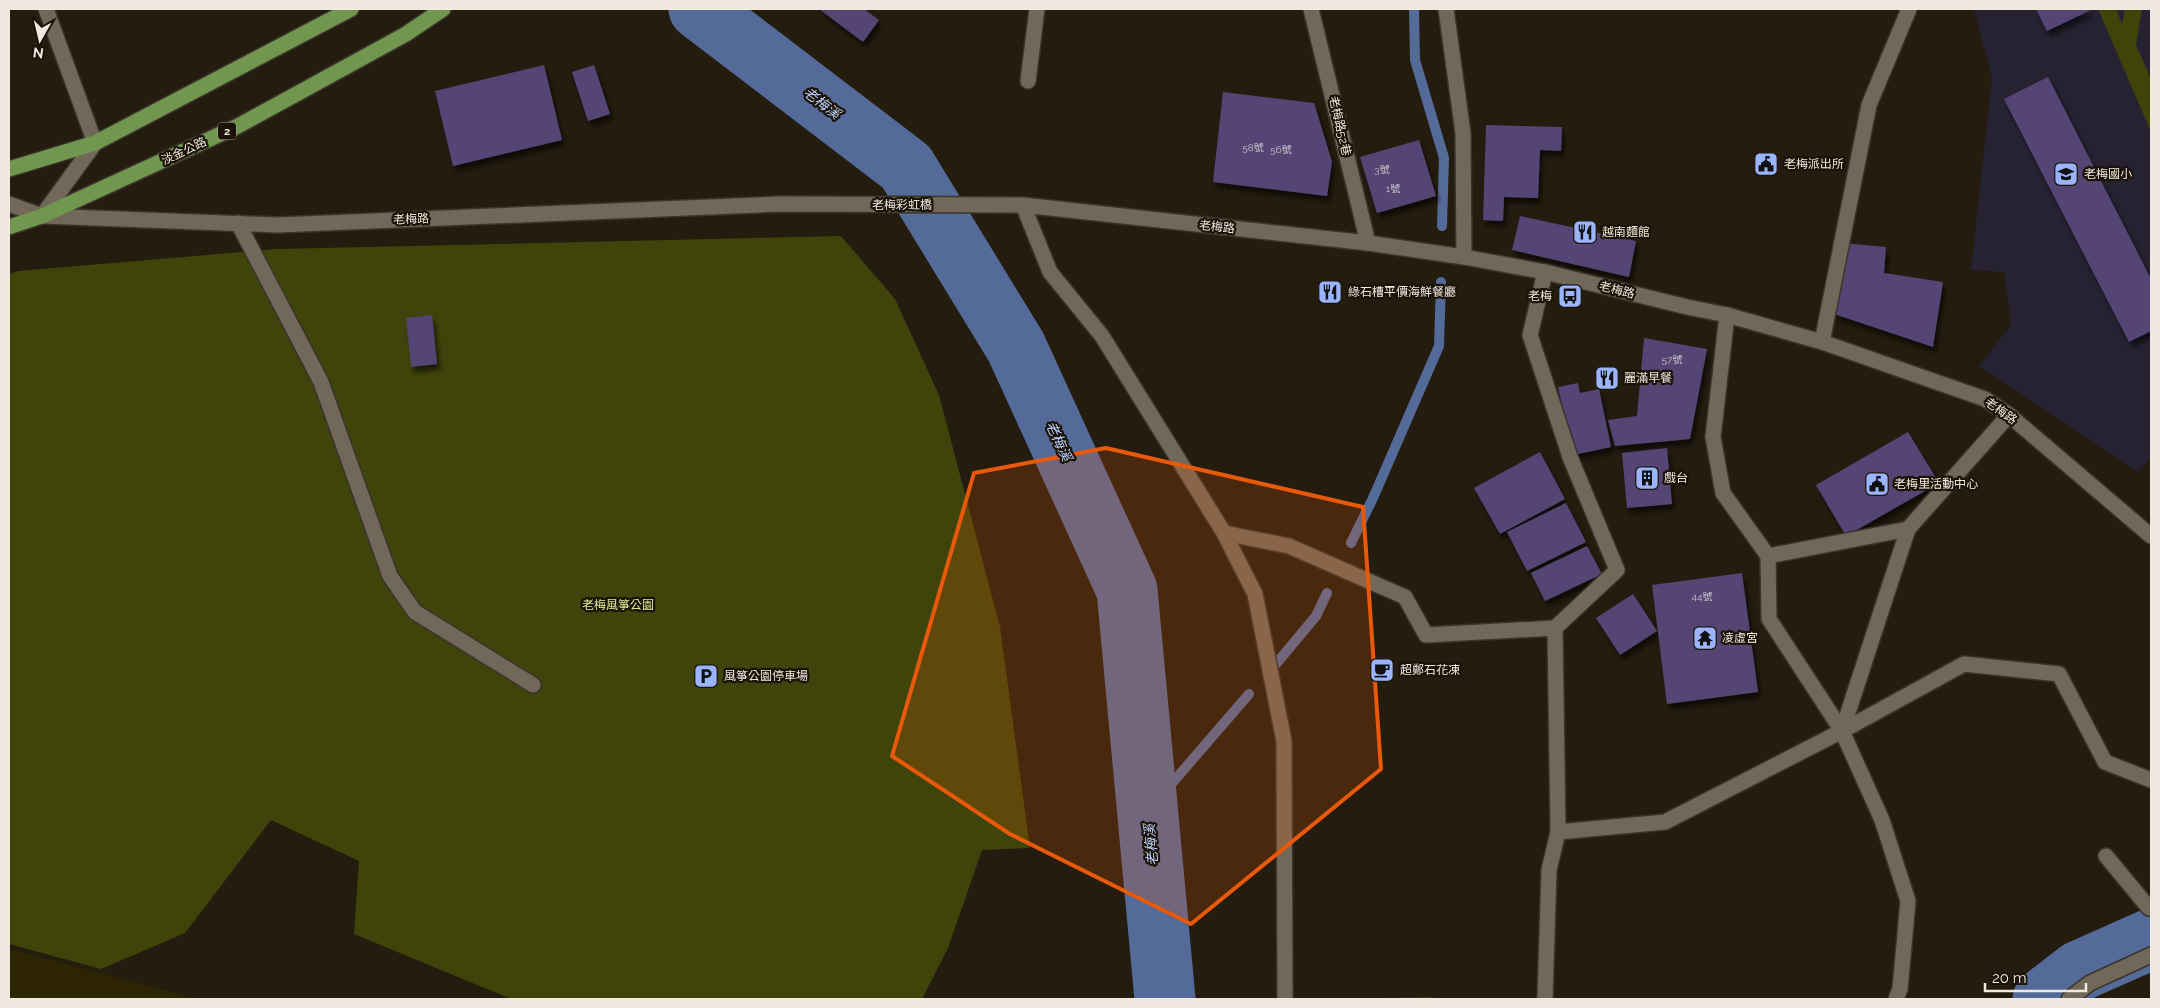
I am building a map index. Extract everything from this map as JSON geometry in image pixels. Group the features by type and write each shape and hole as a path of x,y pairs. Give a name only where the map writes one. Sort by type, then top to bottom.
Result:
{"main road":[{"path":"9,169 96,143 351,9"},
{"name":"淡金公路","path":"9,227 42,216 238,126 406,34 443,9"}],"street":[{"path":"42,216 96,143 46,9"},
{"path":"1028,81 1037,9"},
{"name":"老梅路52巷","path":"1312,9 1368,243"},
{"path":"1446,9 1463,133 1464,257"},
{"path":"1822,342 1869,105 1909,9"},
{"name":"老梅路","path":"9,204 42,216 278,225 780,204"},
{"name":"老梅彩虹橋","path":"780,204 1023,205"},
{"path":"1023,205 1050,272 1102,336 1224,533 1255,594 1284,741 1285,999"},
{"name":"老梅路","path":"1023,205 1368,243 1464,257 1545,272 1686,307 1727,315 1822,342 1986,399 2009,414 2151,536"},
{"path":"238,223 322,382 390,576 415,612 533,685"},
{"path":"1224,533 1289,546 1405,597 1426,635 1555,628 1617,570 1570,457 1530,335 1545,272"},
{"path":"1727,315 1713,437 1723,493 1768,556 1769,619 1842,731 1882,820 1908,900 1900,989 1896,999"},
{"path":"1842,731 1908,529 2009,414"},
{"path":"1768,556 1908,529"},
{"path":"1545,999 1548,870 1558,832 1555,628"},
{"path":"1558,832 1665,822 1842,731 1964,664 2059,674 2105,762 2151,780"},
{"path":"2106,856 2149,908 2151,906"},
{"path":"2069,999 2090,983 2151,955"}],"highlighted area":[{"path":"1106,448 1363,507 1381,769 1191,924 1010,834 892,756 974,473"}],"shaded area":[{"name":"老梅國小","path":"1974,9 2151,9 2151,458 2138,472 1979,366 2011,325 2004,272 1971,270 1992,78"}],"green space":[{"path":"2098,9 2116,9 2122,24 2125,9 2142,9 2136,45 2151,79 2151,132"},
{"name":"老梅風箏公園","path":"841,236 895,299 939,395 1000,627 1030,848 982,850 948,948 922,999 511,999 354,934 359,861 271,820 185,933 101,969 9,944 9,274 18,271 278,249"},
{"path":"1433,997 1433,999 1328,999"}],"sand":[{"path":"9,949 200,999 9,999"}],"building":[{"path":"819,9 864,9 879,20 863,42"},
{"path":"2036,9 2093,9 2047,31"},
{"path":"544,65 562,140 453,166 435,91"},
{"path":"594,65 610,114 588,121 572,72"},
{"path":"2048,77 2151,279 2151,331 2129,342 2004,99"},
{"path":"1223,92 1314,103 1332,162 1327,196 1213,182"},
{"path":"1486,125 1562,127 1561,151 1540,150 1538,198 1504,197 1503,221 1483,220"},
{"path":"1419,140 1436,196 1377,213 1360,157"},
{"path":"1520,216 1636,241 1629,277 1512,250"},
{"path":"1842,243 1886,247 1884,273 1943,282 1933,347 1834,314"},
{"path":"432,315 437,364 411,367 406,318"},
{"path":"1644,338 1707,349 1690,439 1615,446 1608,420 1637,416"},
{"path":"1578,383 1580,393 1599,389 1611,447 1573,455 1558,387"},
{"name":"老梅里活動中心","path":"1908,432 1939,483 1846,536 1816,485"},
{"name":"戲台","path":"1667,448 1672,504 1627,508 1622,453"},
{"path":"1540,452 1565,499 1500,534 1474,488"},
{"path":"1566,503 1586,542 1527,571 1507,532"},
{"path":"1587,546 1602,574 1545,601 1531,573"},
{"name":"凌虛宮","path":"1742,573 1758,692 1667,704 1652,585"},
{"path":"1633,594 1657,631 1620,655 1596,618"}],"waterway":[{"name":"老梅溪","path":"699,9 906,167 1016,347 1127,590 1165,999"},
{"path":"1414,9 1415,60 1444,158 1442,226"},
{"path":"1351,543 1373,498 1439,346 1441,282"},
{"path":"1276,664 1316,616 1327,593"},
{"path":"1148,811 1249,694"},
{"path":"2043,999 2079,971 2151,939"}],"place":[{"name":"老梅派出所","path":"1766,164"},
{"name":"老梅國小","path":"2066,174"},
{"name":"越南麵館","path":"1585,232"},
{"name":"綠石槽平價海鮮餐廳","path":"1330,292"},
{"name":"老梅","path":"1570,296"},
{"name":"麗滿早餐","path":"1607,378"},
{"name":"戲台","path":"1647,478"},
{"name":"老梅里活動中心","path":"1877,484"},
{"name":"凌虛宮","path":"1705,638"},
{"name":"超鄭石花凍","path":"1382,670"},
{"name":"風箏公園停車場","path":"706,676"}]}
